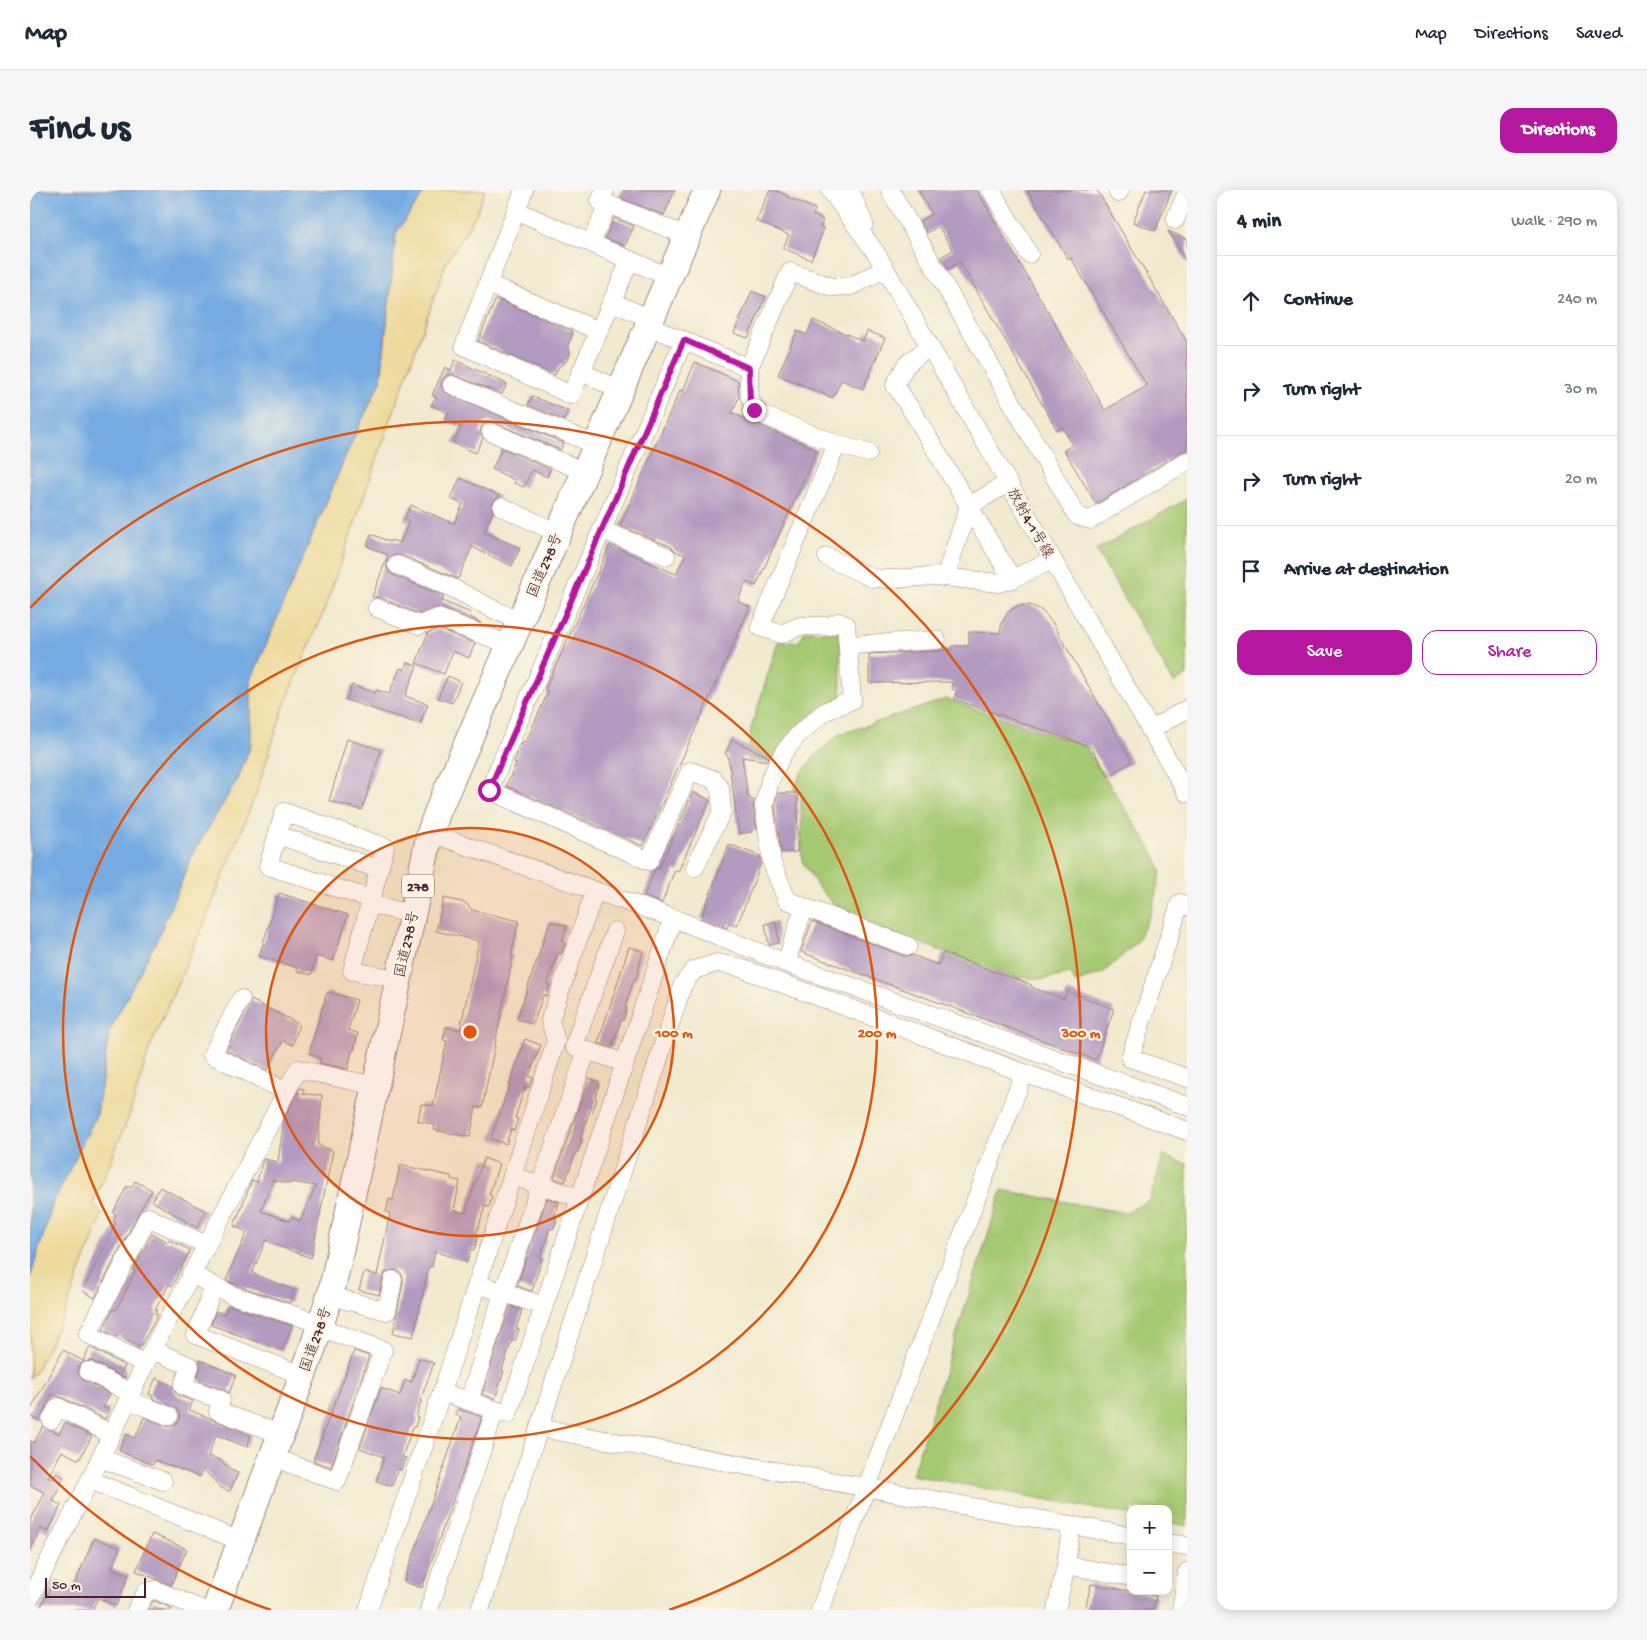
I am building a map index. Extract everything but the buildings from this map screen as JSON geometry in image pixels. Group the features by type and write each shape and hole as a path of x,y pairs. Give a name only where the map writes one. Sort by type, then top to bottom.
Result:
{"highway":[{"name":"国道278号","path":"215,1610 330,1296 430,833 520,620 707,190"}],"street":[{"path":"524,190 464,346 571,395 630,260"},
{"name":"放射4-1号線","path":"830,190 876,253 1187,794"},
{"name":"放射4-1号線","path":"850,190 876,253"},
{"path":"890,190 1077,516 1090,520 1187,461"},
{"path":"992,190 1030,254"},
{"path":"1175,220 1187,192"},
{"path":"591,243 606,197 687,236"},
{"path":"517,211 669,278"},
{"path":"868,453 837,444 762,415 754,410 750,403 749,368 790,272 832,287 850,286 885,269"},
{"path":"488,284 599,331"},
{"path":"612,302 684,340 749,368"},
{"path":"684,340 489,790 649,861 690,771 713,780 720,788 722,811 695,867"},
{"path":"930,346 906,365 895,385 1012,579"},
{"path":"581,372 620,390"},
{"path":"452,385 596,445"},
{"path":"492,432 585,472"},
{"path":"837,444 760,627 781,634 800,626 829,626 838,622 846,625 852,700 824,712 783,753 770,780 764,806 772,864 788,900 804,908 908,946"},
{"path":"945,577 969,506 1008,483"},
{"path":"502,507 558,533"},
{"path":"602,530 666,556"},
{"path":"827,557 872,578 890,579 936,576 998,582 1012,579 1052,560"},
{"path":"397,565 450,587 499,612 520,620"},
{"path":"377,608 419,625 438,618 510,645"},
{"path":"848,645 937,640"},
{"path":"1150,730 1187,709"},
{"path":"398,979 352,971 371,902 385,847 284,812 268,866 371,902 412,914"},
{"path":"430,833 673,918 786,964 1187,1106"},
{"path":"277,836 379,869"},
{"path":"368,1610 442,1392 556,1041 550,1020 595,891"},
{"path":"1187,906 1180,903 1130,1058 1187,1078"},
{"path":"786,964 804,908"},
{"path":"442,1392 508,1414 673,918"},
{"path":"469,1401 540,1185 614,932"},
{"path":"480,1610 683,984 694,970 718,963 738,966 1024,1073 1187,1131"},
{"path":"241,999 212,1055 286,1091"},
{"path":"556,1041 625,1063"},
{"path":"30,1598 34,1578 90,1480 149,1357 298,1068 375,1086"},
{"path":"820,1610 1024,1073"},
{"path":"512,1176 580,1198"},
{"path":"191,1274 232,1296 384,1350 337,1481 218,1411 221,1400 182,1386 190,1366 149,1357 88,1334 148,1217 206,1245"},
{"path":"330,1296 387,1311 393,1280"},
{"path":"477,1284 544,1306"},
{"path":"214,1286 196,1335 302,1375"},
{"path":"88,1371 129,1397 169,1416"},
{"path":"51,1420 58,1407 111,1434"},
{"path":"429,1610 495,1410"},
{"path":"540,1428 1127,1535"},
{"path":"100,1458 163,1481"},
{"path":"90,1480 240,1541"},
{"path":"1056,1610 1066,1565 1071,1526"},
{"path":"1172,1544 1187,1546"},
{"path":"1066,1565 1127,1576"},
{"path":"1180,1581 1181,1610"},
{"path":"136,1610 146,1592 156,1590 203,1610"}],"green space":[{"path":"1187,499 1187,675 1174,683 1096,550"},
{"path":"805,631 840,633 841,700 770,763 748,760 751,728 778,642 799,642"},
{"path":"946,699 1085,746 1153,852 1161,871 1151,913 1137,942 1104,972 1075,983 1071,974 1044,979 1014,977 884,930 834,904 819,888 802,861 801,792 794,791 800,774 814,757 838,735"},
{"path":"1163,1156 1187,1164 1187,1526 1172,1523 1172,1505 1127,1505 1127,1514 912,1475 1002,1190 1125,1213 1150,1200"}],"sand":[{"path":"426,190 485,190 476,214 446,263 323,613 283,709 257,791 206,919 150,1047 128,1119 93,1204 102,1215 64,1314 36,1371 30,1378 30,1278 53,1203 97,1114 109,1032 157,939 195,850 238,779 251,744 251,680 353,439 381,381 396,233"}],"water":[{"path":"30,190 426,190 396,233 381,381 353,439 251,680 251,744 238,779 195,850 157,939 109,1032 97,1114 53,1203 30,1278"}],"route":[{"path":"489,790 684,340 749,368 750,403 754,410"}]}
